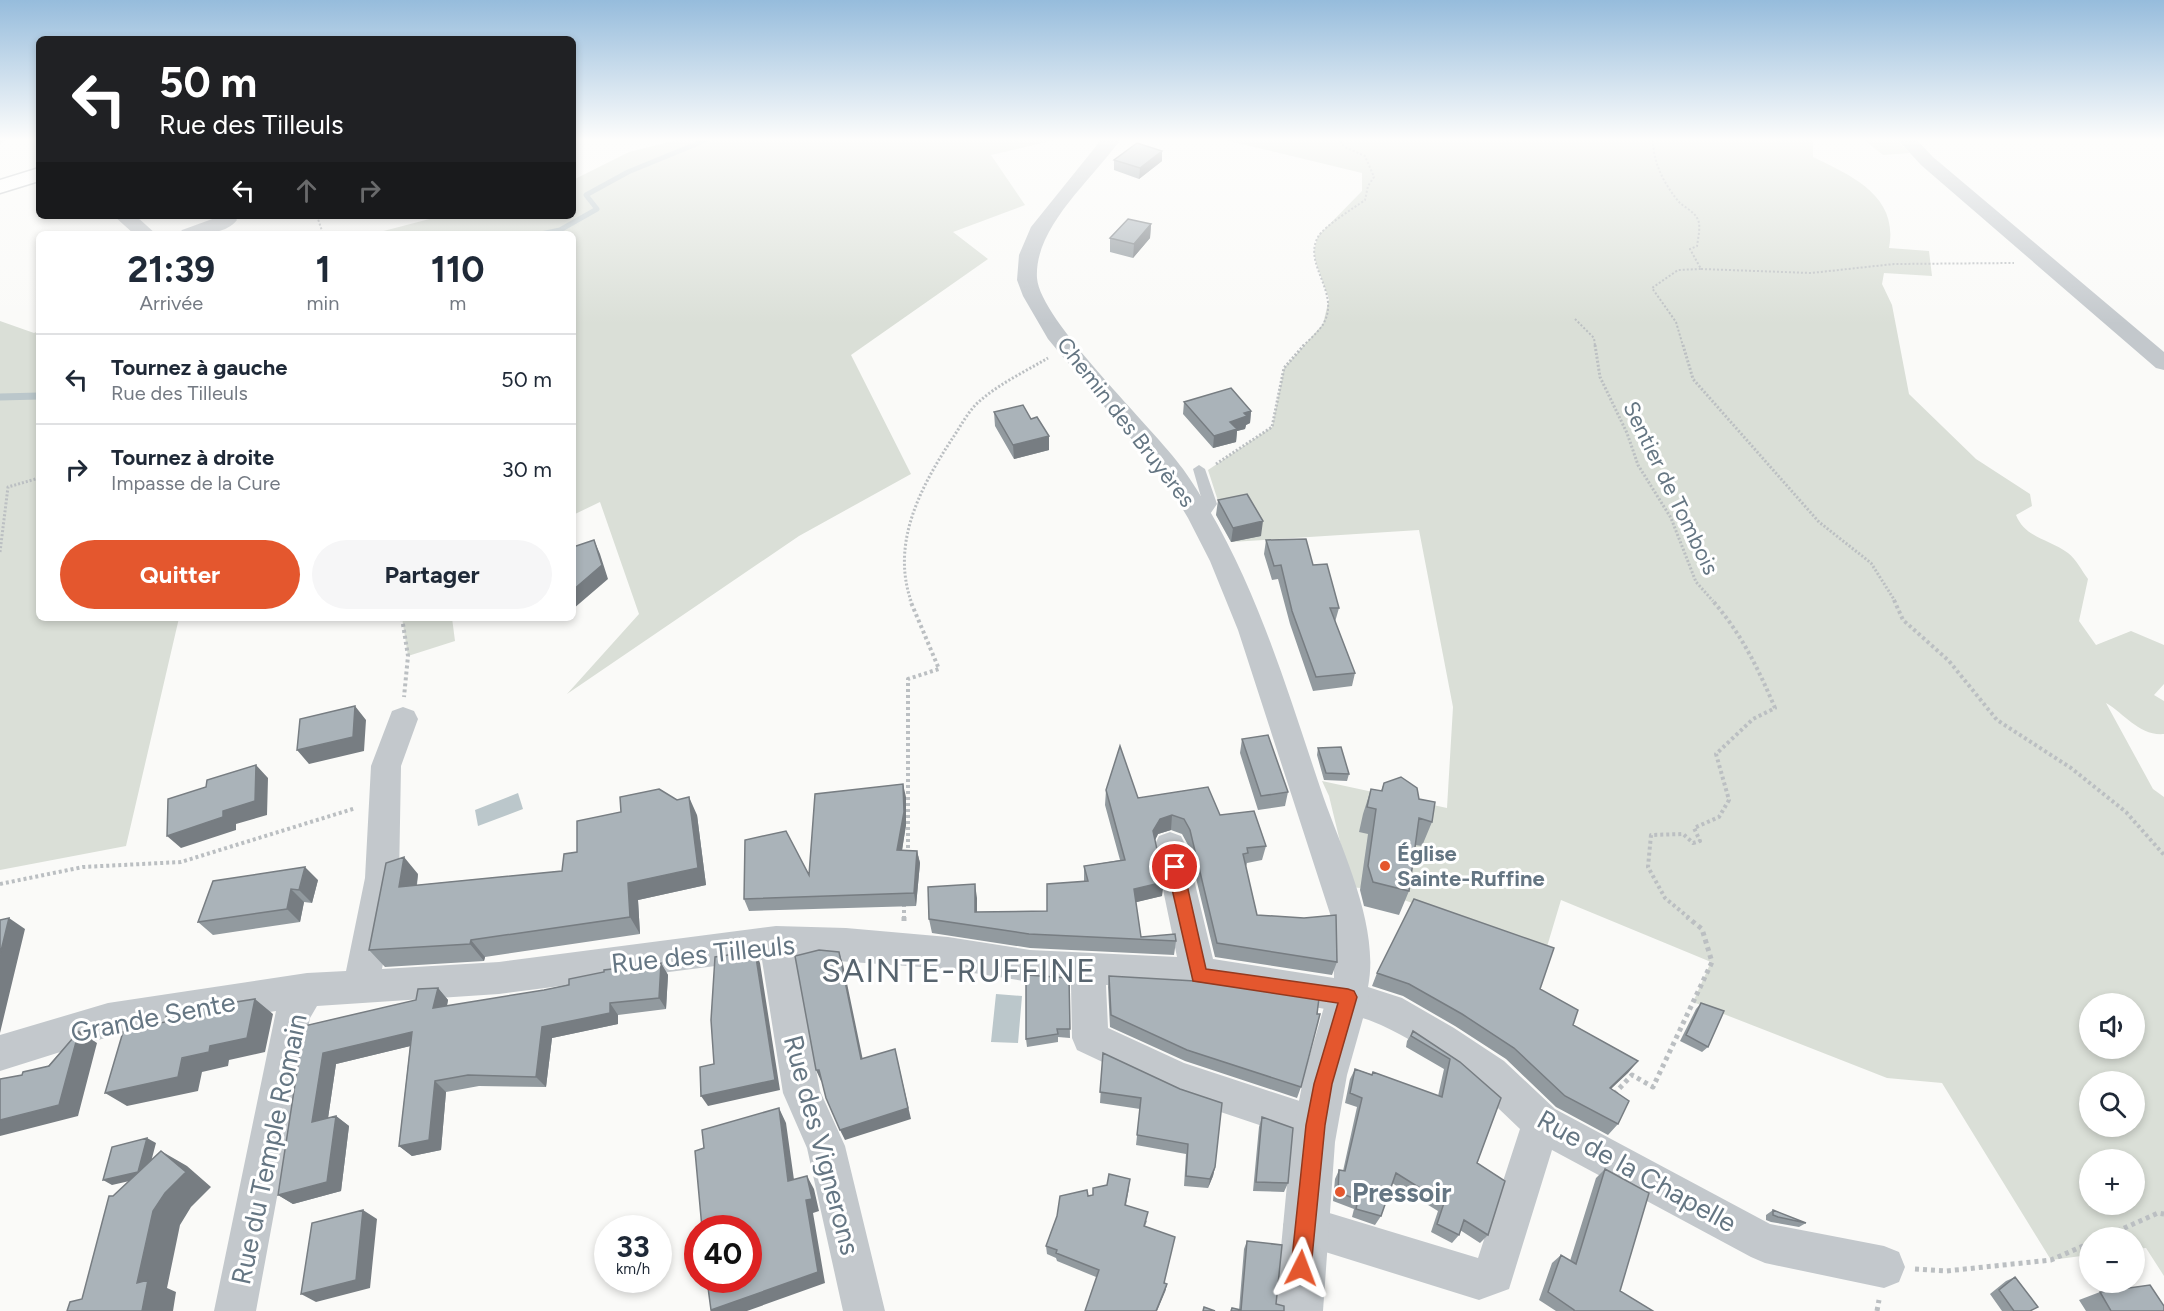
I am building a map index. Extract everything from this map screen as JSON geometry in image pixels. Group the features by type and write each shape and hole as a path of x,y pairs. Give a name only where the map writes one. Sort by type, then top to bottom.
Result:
{"street":[{"name":"Chemin des Bruyères","path":"1062,201 1041,227 1029,255 1027,280 1033,296 1067,348 1173,473 1201,517 1223,561 1252,630 1350,923 1352,978 1348,997"},
{"path":"1974,201 2164,363"},
{"path":"197,231 227,219"},
{"path":"362,986 382,878 386,766 403,718"},
{"path":"1170,846 1199,975"},
{"name":"Rue des Tilleuls","path":"307,990 499,978 776,942 846,944 904,949 1030,966 1125,969 1199,975 1348,997"},
{"name":"Rue des Vignerons","path":"776,942 802,1093 826,1146 864,1311"},
{"path":"1088,969 1090,1038 1179,1080 1316,1125"},
{"name":"Grande Sente","path":"0,1053 108,1020 307,990"},
{"name":"Rue du Temple Romain","path":"235,1311 292,1013 307,990"},
{"path":"1299,1311 1303,1225 1316,1125 1323,1084 1348,997"},
{"name":"Rue de la Chapelle","path":"1348,997 1389,1010 1441,1040 1491,1074 1542,1123 1765,1243 1884,1267"},
{"path":"1303,1225 1479,1279 1494,1274 1542,1123"}],"lane":[{"path":"1200,472 1210,504 1201,517"}],"path":[{"path":"1200,472 1272,427 1284,368 1323,324 1329,299 1316,263 1314,251 1318,236 1363,201"},
{"path":"1678,201 1684,210 1695,214 1699,222 1696,246 1690,249 1701,269"},
{"path":"2044,262 1894,264 1811,273 1678,270 1652,288 1676,322 1693,379 1819,522 1871,563 1890,590 1903,620 1949,661 1997,720 2071,768 2126,812 2164,855"},
{"name":"Sentier de Tombois","path":"1575,319 1594,338 1605,388 1627,433 1638,465 1671,518 1696,582 1732,623 1755,660 1775,708 1753,719 1716,754 1729,800 1719,817 1694,828 1700,841 1693,843 1683,834 1652,835 1648,867 1665,898 1702,929 1712,962 1653,1087 1632,1075 1606,1103"},
{"path":"908,860 910,798 908,679 939,669 907,590 905,558 908,526 928,478 981,399 1019,373 1067,348"},
{"path":"0,552 8,487 36,479"},
{"path":"402,621 408,656 403,718"},
{"path":"0,884 83,867 181,862 386,799"},
{"path":"904,949 905,892"},
{"path":"2127,1227 2158,1213 2164,1214"},
{"path":"1884,1267 1946,1271 2051,1260 2079,1248"}],"shaded area":[{"path":"576,201 1022,201 1025,205 953,232 988,259 851,355 911,474 799,536 567,694 639,614 600,502 576,514 576,231 384,231 430,219 576,219"},
{"path":"1352,201 1880,201 1887,215 1890,230 1889,248 1929,251 1932,276 1884,273 1882,284 1892,305 1909,394 1976,459 2030,494 2032,506 2016,515 2025,529 2061,548 2071,556 2088,579 2079,621 2096,645 2131,631 2164,645 2164,684 2154,695 2164,701 2164,734 2147,732 2106,703 2153,789 2164,797 2164,1276 2145,1248 2145,1227 2079,1227 2079,1256 2051,1260 1942,1083 1887,1078 1693,1002 1711,962 1561,900 1546,950 1401,899 1409,843 1425,827 1360,888 1351,887 1329,796 1322,781 1447,808 1453,707 1419,530 1231,542 1216,515 1219,504 1208,470 1272,427 1284,368 1323,324 1329,299 1314,251 1318,236"},
{"path":"0,321 36,332 36,621 178,621 126,846 0,870"},
{"path":"402,621 452,621 455,641 408,656"},
{"path":"518,793 523,809 478,826 475,810"},
{"path":"996,994 1022,996 1018,1043 991,1042"}],"building":[{"path":"1128,219 1151,224 1134,244 1110,238"},
{"path":"1231,388 1251,411 1244,413 1247,416 1230,422 1237,429 1214,436 1184,402"},
{"path":"1023,405 1031,419 1037,417 1049,436 1013,445 994,412"},
{"path":"1247,494 1263,521 1233,528 1218,500"},
{"path":"1306,539 1313,565 1327,564 1339,608 1330,608 1355,673 1316,677 1292,611 1281,565 1274,566 1266,540"},
{"path":"594,540 602,565 576,587 576,546"},
{"path":"355,706 353,737 297,750 300,719"},
{"path":"1268,735 1288,792 1261,796 1242,739"},
{"path":"1120,746 1138,798 1208,787 1220,815 1254,811 1266,846 1247,848 1248,853 1243,854 1257,915 1304,918 1336,915 1337,962 1217,943 1190,830 1184,819 1172,815 1160,819 1153,831 1164,882 1134,889 1141,937 1175,934 1176,941 1029,934 929,919 928,887 975,884 975,912 1047,911 1047,884 1088,881 1084,866 1125,860 1106,790"},
{"path":"1341,747 1349,774 1326,773 1318,748"},
{"path":"256,765 255,801 223,811 223,817 167,836 168,799 206,787 207,780"},
{"path":"1401,777 1417,788 1419,799 1435,802 1432,822 1419,818 1409,891 1373,882 1368,866 1376,809 1367,807 1371,789 1382,791 1384,783"},
{"path":"903,784 904,812 897,850 917,851 914,893 744,899 745,840 786,831 809,875 815,794"},
{"path":"659,789 677,800 689,797 698,868 628,883 630,917 471,940 470,944 369,950 386,863 404,857 399,887 562,871 564,854 577,852 577,821 621,812 620,797"},
{"path":"305,867 299,890 291,889 287,909 198,922 213,881"},
{"path":"1414,899 1554,948 1540,989 1578,1010 1573,1025 1638,1061 1610,1088 1629,1101 1618,1124 1565,1096 1514,1048 1462,1014 1409,984 1377,973"},
{"path":"9,918 0,955 0,920"},
{"path":"819,950 839,952 861,1059 895,1049 908,1108 840,1130 826,1098 819,1070 816,1070 795,956"},
{"path":"755,951 775,1080 701,1096 700,1067 714,1064 711,1020 715,957"},
{"path":"661,963 659,998 610,1003 610,1013 542,1027 536,1077 468,1075 435,1081 429,1140 399,1146 412,1032 323,1053 312,1122 336,1116 327,1182 278,1195 304,1026 416,1000 418,989 438,988 433,1008 569,985 569,979 604,972 604,970"},
{"path":"1026,975 1069,978 1070,1029 1057,1029 1058,1034 1026,1039"},
{"path":"1109,976 1195,981 1319,998 1317,1014 1320,1014 1301,1087 1187,1050 1111,1015"},
{"path":"255,999 247,1038 210,1046 209,1052 182,1058 178,1077 105,1093 123,1032 165,1022 167,1013"},
{"path":"1701,1003 1724,1011 1708,1047 1686,1035"},
{"path":"79,1031 59,1105 0,1120 0,1079 49,1066"},
{"path":"1413,1031 1460,1062 1501,1098 1477,1163 1505,1181 1488,1235 1464,1220 1459,1235 1437,1224 1444,1203 1396,1173 1381,1216 1356,1209 1358,1200 1338,1192 1339,1170 1345,1171 1362,1098 1350,1093 1355,1069 1372,1075 1373,1072 1442,1097 1450,1059 1411,1036"},
{"path":"1103,1053 1180,1089 1222,1103 1215,1167 1210,1179 1186,1176 1188,1144 1137,1135 1141,1098 1100,1092"},
{"path":"779,1108 788,1181 807,1176 812,1199 806,1200 818,1272 762,1292 762,1215 701,1215 695,1151 704,1148 702,1130"},
{"path":"1262,1117 1293,1128 1288,1183 1256,1182"},
{"path":"147,1138 138,1172 103,1180 112,1147"},
{"path":"161,1151 186,1172 165,1193 153,1211 137,1283 148,1280 142,1311 67,1311 70,1302 82,1299 109,1196 113,1196"},
{"path":"1605,1169 1649,1193 1620,1291 1653,1311 1574,1311 1548,1292 1561,1255 1576,1264"},
{"path":"1109,1174 1130,1179 1125,1205 1148,1212 1144,1226 1175,1237 1164,1283 1167,1284 1156,1311 1085,1311 1099,1270 1056,1253 1057,1250 1046,1246 1057,1216 1060,1196 1087,1190 1088,1196 1093,1195 1093,1188 1107,1185"},
{"path":"363,1210 356,1280 301,1294 312,1223"},
{"path":"1773,1210 1806,1223 1778,1217 1773,1215"},
{"path":"1247,1241 1282,1245 1276,1304 1284,1306 1284,1311 1231,1311 1232,1308 1241,1310"},
{"path":"2015,1277 2038,1307 2030,1311 2014,1311 1999,1290"},
{"path":"2150,1285 2164,1306 2164,1311 2111,1311 2101,1293 2145,1293 2145,1286"},
{"path":"709,1293 759,1293 711,1310"},
{"path":"1204,1307 1215,1311 1203,1311"}],"waterway":[{"path":"555,231 597,209 591,201"},
{"path":"0,397 36,396"}],"place":[{"name":"Église Sainte-Ruffine","path":"1385,866"},
{"name":"Pressoir","path":"1340,1192"}],"district":[{"name":"SAINTE-RUFFINE","path":"959,971"}],"route":[{"path":"1175,867 1199,975 1348,997 1323,1084 1303,1225 1301,1268"}]}
